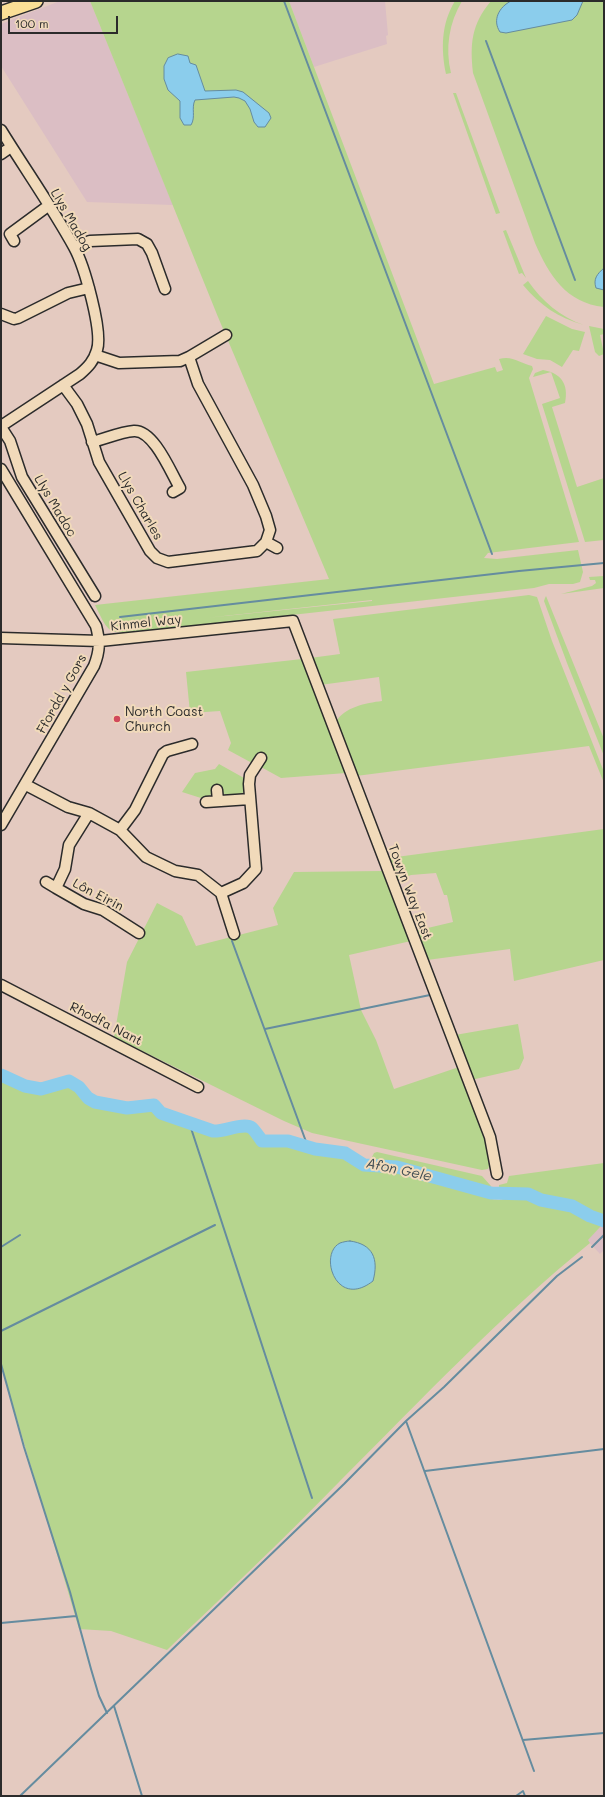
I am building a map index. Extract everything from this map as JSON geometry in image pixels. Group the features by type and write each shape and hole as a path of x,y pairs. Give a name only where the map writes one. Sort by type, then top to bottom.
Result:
{"main road":[{"path":"1,13 36,1"}],"street":[{"name":"Llys Madog","path":"1,130 75,248 89,288 98,333 98,349 91,364 63,385 1,426"},
{"path":"1,154 11,147"},
{"path":"14,241 10,234 48,206"},
{"path":"75,248 90,241 138,239 147,244 152,253 165,288"},
{"path":"1,314 18,322 68,293 89,288"},
{"path":"95,355 119,363 180,361 226,335"},
{"path":"189,357 198,384 253,484 261,503 270,530 266,542 277,548"},
{"name":"Llys Charles","path":"63,385 77,404 87,424 99,462 150,550 157,558 168,562 257,551 266,542"},
{"name":"Llys Madoc","path":"1,426 10,441 22,478 95,596"},
{"path":"92,442 134,431 144,433 154,441 180,488 173,492"},
{"name":"Ffordd y Gors","path":"1,469 96,626 100,641 99,654 94,666 26,785 1,825"},
{"name":"Kinmel Way","path":"1,638 100,641 293,621"},
{"name":"Towyn Way East","path":"293,621 490,1137 497,1174"},
{"path":"120,830 135,810 163,754 167,751 182,752 192,744"},
{"path":"221,893 243,883 256,869 250,799 250,775 260,758"},
{"path":"26,785 68,807 89,813 120,830 146,857 175,871 198,875 221,893 234,934"},
{"path":"217,790 218,801"},
{"path":"206,802 250,799"},
{"name":"Lôn Eirin","path":"56,888 65,870 69,845 89,813"},
{"name":"Lôn Eirin","path":"46,882 84,904 103,910 125,929 139,933"},
{"name":"Rhodfa Nant","path":"1,985 198,1087"}],"shaded area":[{"path":"60,1 90,1 173,205 87,202 1,66 1,24"},
{"path":"289,1 385,1 388,35 386,36 387,44 314,67"},
{"path":"602,1225 604,1226 604,1250 600,1254 587,1240"}],"green space":[{"path":"90,1 289,1 434,384 495,367 497,372 503,370 499,359 504,358 512,359 532,366 533,369 529,378 579,542 488,553 484,558 497,559 578,550 583,572 580,582 573,584 549,584 534,588 139,632 121,633 110,630 103,621 95,605 329,579 218,317","holes":["372,600 372,601 205,618"]},
{"path":"455,1 462,1 454,18 449,36 448,54 451,73 446,74 443,55 443,37 450,10"},
{"path":"491,1 604,1 604,307 579,300 560,286 546,266 535,243 473,73 473,35 479,18"},
{"path":"453,93 456,93 500,213 496,214"},
{"path":"506,230 526,278 522,273 519,274 503,231"},
{"path":"528,281 552,308 575,322 550,310 536,299 523,285"},
{"path":"546,316 572,329 585,332 579,351 573,350 562,367 550,360 537,359 523,354"},
{"path":"589,326 604,329 604,334 600,335 604,354 599,356 595,352"},
{"path":"543,370 551,372 533,377 535,373"},
{"path":"551,372 559,377 565,385 565,403 552,407 577,487 604,478 604,540 585,542 542,404 560,398"},
{"path":"604,576 604,588 561,594 592,586 596,583 595,580 590,580 589,577"},
{"path":"529,595 537,597 552,641 604,772 604,783 589,746 356,776 336,722 350,709 369,703 382,701 379,677 320,685 310,658 340,654 333,619"},
{"path":"546,596 604,739 604,756 544,601"},
{"path":"302,659 346,773 281,778 261,767 266,759 257,755 252,763 228,750 231,743 220,711 190,713 186,672"},
{"path":"219,764 244,778 244,791 242,794 226,795 223,793 222,787 213,787 212,793 209,796 205,796 204,799 182,792 195,773 215,769"},
{"path":"604,829 604,960 514,981 510,949 427,960 415,931 453,922 447,895 444,895 436,873 411,875 396,881 389,858"},
{"path":"382,871 411,941 349,955 361,1010 376,1040 394,1089 459,1067 481,1119 486,1135 490,1161 488,1169 482,1170 312,1133 284,1121 114,1037 127,962 157,903 182,916 196,946 278,925 273,908 294,872"},
{"path":"518,1024 524,1058 519,1069 471,1080 455,1035"},
{"path":"1,1078 22,1087 40,1091 69,1085 77,1089 92,1105 100,1108 127,1111 151,1110 217,1134 233,1132 244,1127 250,1130 260,1142 286,1143 317,1152 343,1155 364,1167 395,1169 470,1190 490,1199 500,1200 514,1196 521,1196 544,1204 563,1206 602,1225 588,1240 590,1243 525,1299 493,1329 431,1389 298,1524 167,1650 111,1631 79,1629 1,1365"},
{"path":"377,1152 482,1176 491,1186 491,1189 489,1190 418,1170 375,1162 372,1157 374,1153"},
{"path":"604,1163 604,1219 597,1218 571,1203 541,1198 524,1191 499,1190 499,1185 507,1183 509,1176"}],"water":[{"path":"511,1 583,1 577,15 572,20 506,33 500,32 497,23 498,14 503,7"},
{"path":"178,54 188,56 190,63 196,65 205,91 236,90 243,92 269,113 271,118 265,127 258,127 254,122 250,109 245,101 234,97 195,100 191,125 184,125 180,118 180,101 168,90 164,79 164,66 168,58"},
{"path":"604,268 604,290 596,288 595,279"},
{"path":"350,1241 364,1245 369,1249 374,1259 375,1273 373,1281 360,1288 349,1289 340,1285 334,1277 331,1268 331,1258 334,1249 340,1243"}],"waterway":[{"path":"284,1 492,554"},
{"path":"486,41 575,280"},
{"path":"120,617 519,571 604,563"},
{"path":"232,941 308,1147"},
{"path":"265,1029 430,995"},
{"name":"Afon Gele","path":"1,1075 25,1086 41,1089 69,1081 79,1087 88,1098 95,1102 127,1108 154,1105 161,1113 213,1131 248,1126 252,1128 262,1141 288,1141 315,1149 345,1153 364,1165 397,1167 491,1193 528,1194 541,1200 572,1206 590,1216 604,1221"},
{"path":"189,1122 312,1498"},
{"path":"1,1331 215,1225"},
{"path":"1,1247 20,1235"},
{"path":"592,1247 604,1235"},
{"path":"20,1796 344,1484 406,1421 444,1387 557,1276 582,1257"},
{"path":"1,1364 24,1447 70,1592 99,1696 107,1713"},
{"path":"406,1421 534,1771"},
{"path":"425,1471 604,1449"},
{"path":"1,1623 76,1616"},
{"path":"114,1706 142,1796"},
{"path":"523,1740 604,1733"},
{"path":"516,1796 523,1791 525,1796"}],"place":[{"name":"North Coast Church","path":"117,719"}]}
